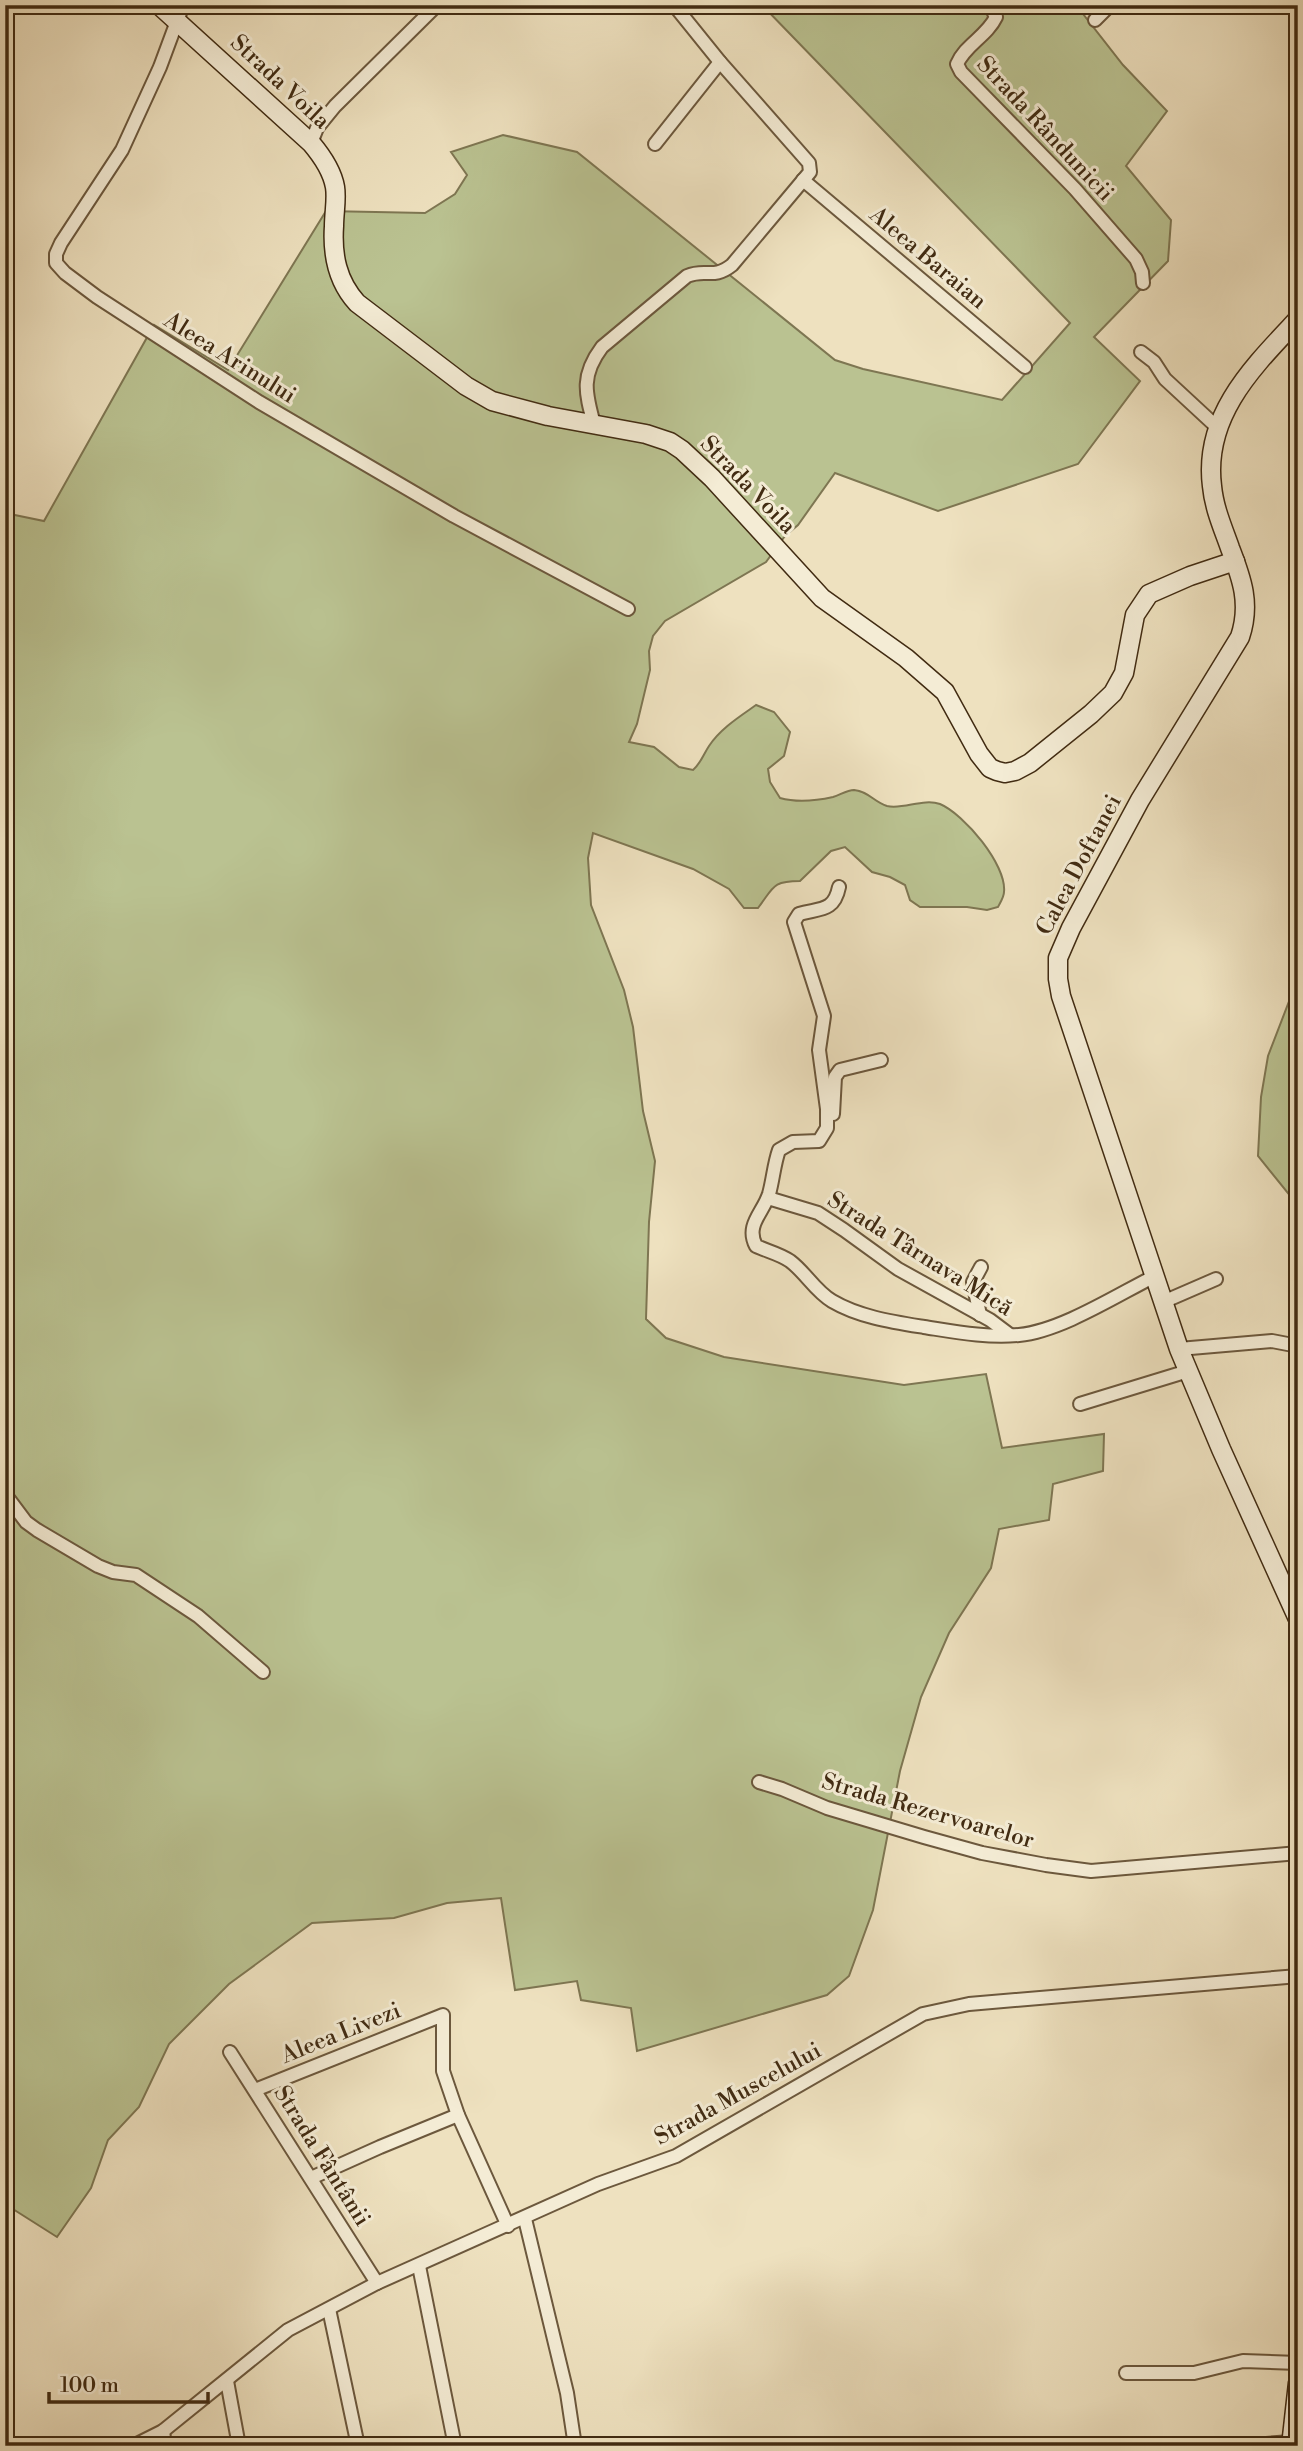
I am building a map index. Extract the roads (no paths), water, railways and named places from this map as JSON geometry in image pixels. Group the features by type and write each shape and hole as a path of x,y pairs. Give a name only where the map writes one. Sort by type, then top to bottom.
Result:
{"main road":[{"name":"Strada Voila","path":"159,5 180,13 311,143 325,161 333,179 336,200 333,241 335,258 347,292 357,303 466,386 485,397 529,412 657,437 682,450 712,478 822,598 934,681 954,706 984,762 997,771 1005,773 1023,767 1049,749 1113,693 1124,673 1135,615 1149,594 1190,576 1235,561"},
{"name":"Calea Doftanei","path":"1298,320 1247,375 1219,429 1212,457 1212,486 1220,520 1243,584 1247,606 1240,637 1140,800 1076,918 1058,958 1061,996 1179,1349 1298,1619"},
{"path":"1291,2444 1298,2383"}],"street":[{"path":"311,143 317,128 335,106 437,5"},
{"path":"594,424 588,402 587,377 592,362 602,347 687,276 701,272 718,274 732,265 810,172 809,163 674,5"},
{"name":"Strada Rândunicii","path":"990,5 996,17 992,26 961,55 957,64 961,72 1075,189 1136,259 1142,272 1143,283"},
{"path":"1095,20 1110,5"},
{"name":"Aleea Arinului","path":"180,13 160,67 122,150 61,243 56,254 57,263 65,273 97,297 259,402 454,516 628,609"},
{"path":"656,144 720,62"},
{"name":"Aleea Baraian","path":"803,180 1025,367"},
{"path":"1141,352 1219,429"},
{"path":"827,1128 819,1050 824,1016 794,922 799,914 829,907 837,897 839,887"},
{"path":"881,1060 840,1070 835,1077 833,1114 819,1141 793,1142 779,1150 768,1198 752,1227 752,1238 756,1246 790,1261 817,1290 831,1300 858,1312 888,1321 978,1335 1022,1335 1051,1326 1084,1313 1156,1276"},
{"name":"Strada Târnava Mică","path":"768,1198 818,1213 898,1269 1010,1335"},
{"path":"980,1315 973,1282 981,1267"},
{"path":"1163,1302 1216,1279"},
{"path":"1179,1349 1272,1341 1298,1346"},
{"path":"1080,1404 1188,1371"},
{"path":"5,1494 26,1522 37,1530 97,1566 113,1572 136,1574 198,1616 262,1672"},
{"name":"Strada Rezervoarelor","path":"759,1783 782,1789 827,1808 982,1853 1090,1871 1298,1853"},
{"name":"Strada Muscelului","path":"133,2446 163,2431 288,2330 377,2283 598,2184 676,2157 923,2014 969,2004 1298,1976"},
{"name":"Aleea Livezi","path":"255,2090 443,2015 443,2071 458,2115"},
{"name":"Strada Fântânii","path":"230,2052 377,2283"},
{"path":"311,2178 458,2115 509,2226"},
{"path":"525,2219 567,2393 575,2446"},
{"path":"419,2266 454,2446"},
{"path":"329,2309 358,2446"},
{"path":"1126,2373 1194,2372 1242,2361 1298,2363"},
{"path":"227,2381 239,2446"},
{"path":"163,2431 165,2446"},
{"path":"1240,2446 1291,2444"}]}
